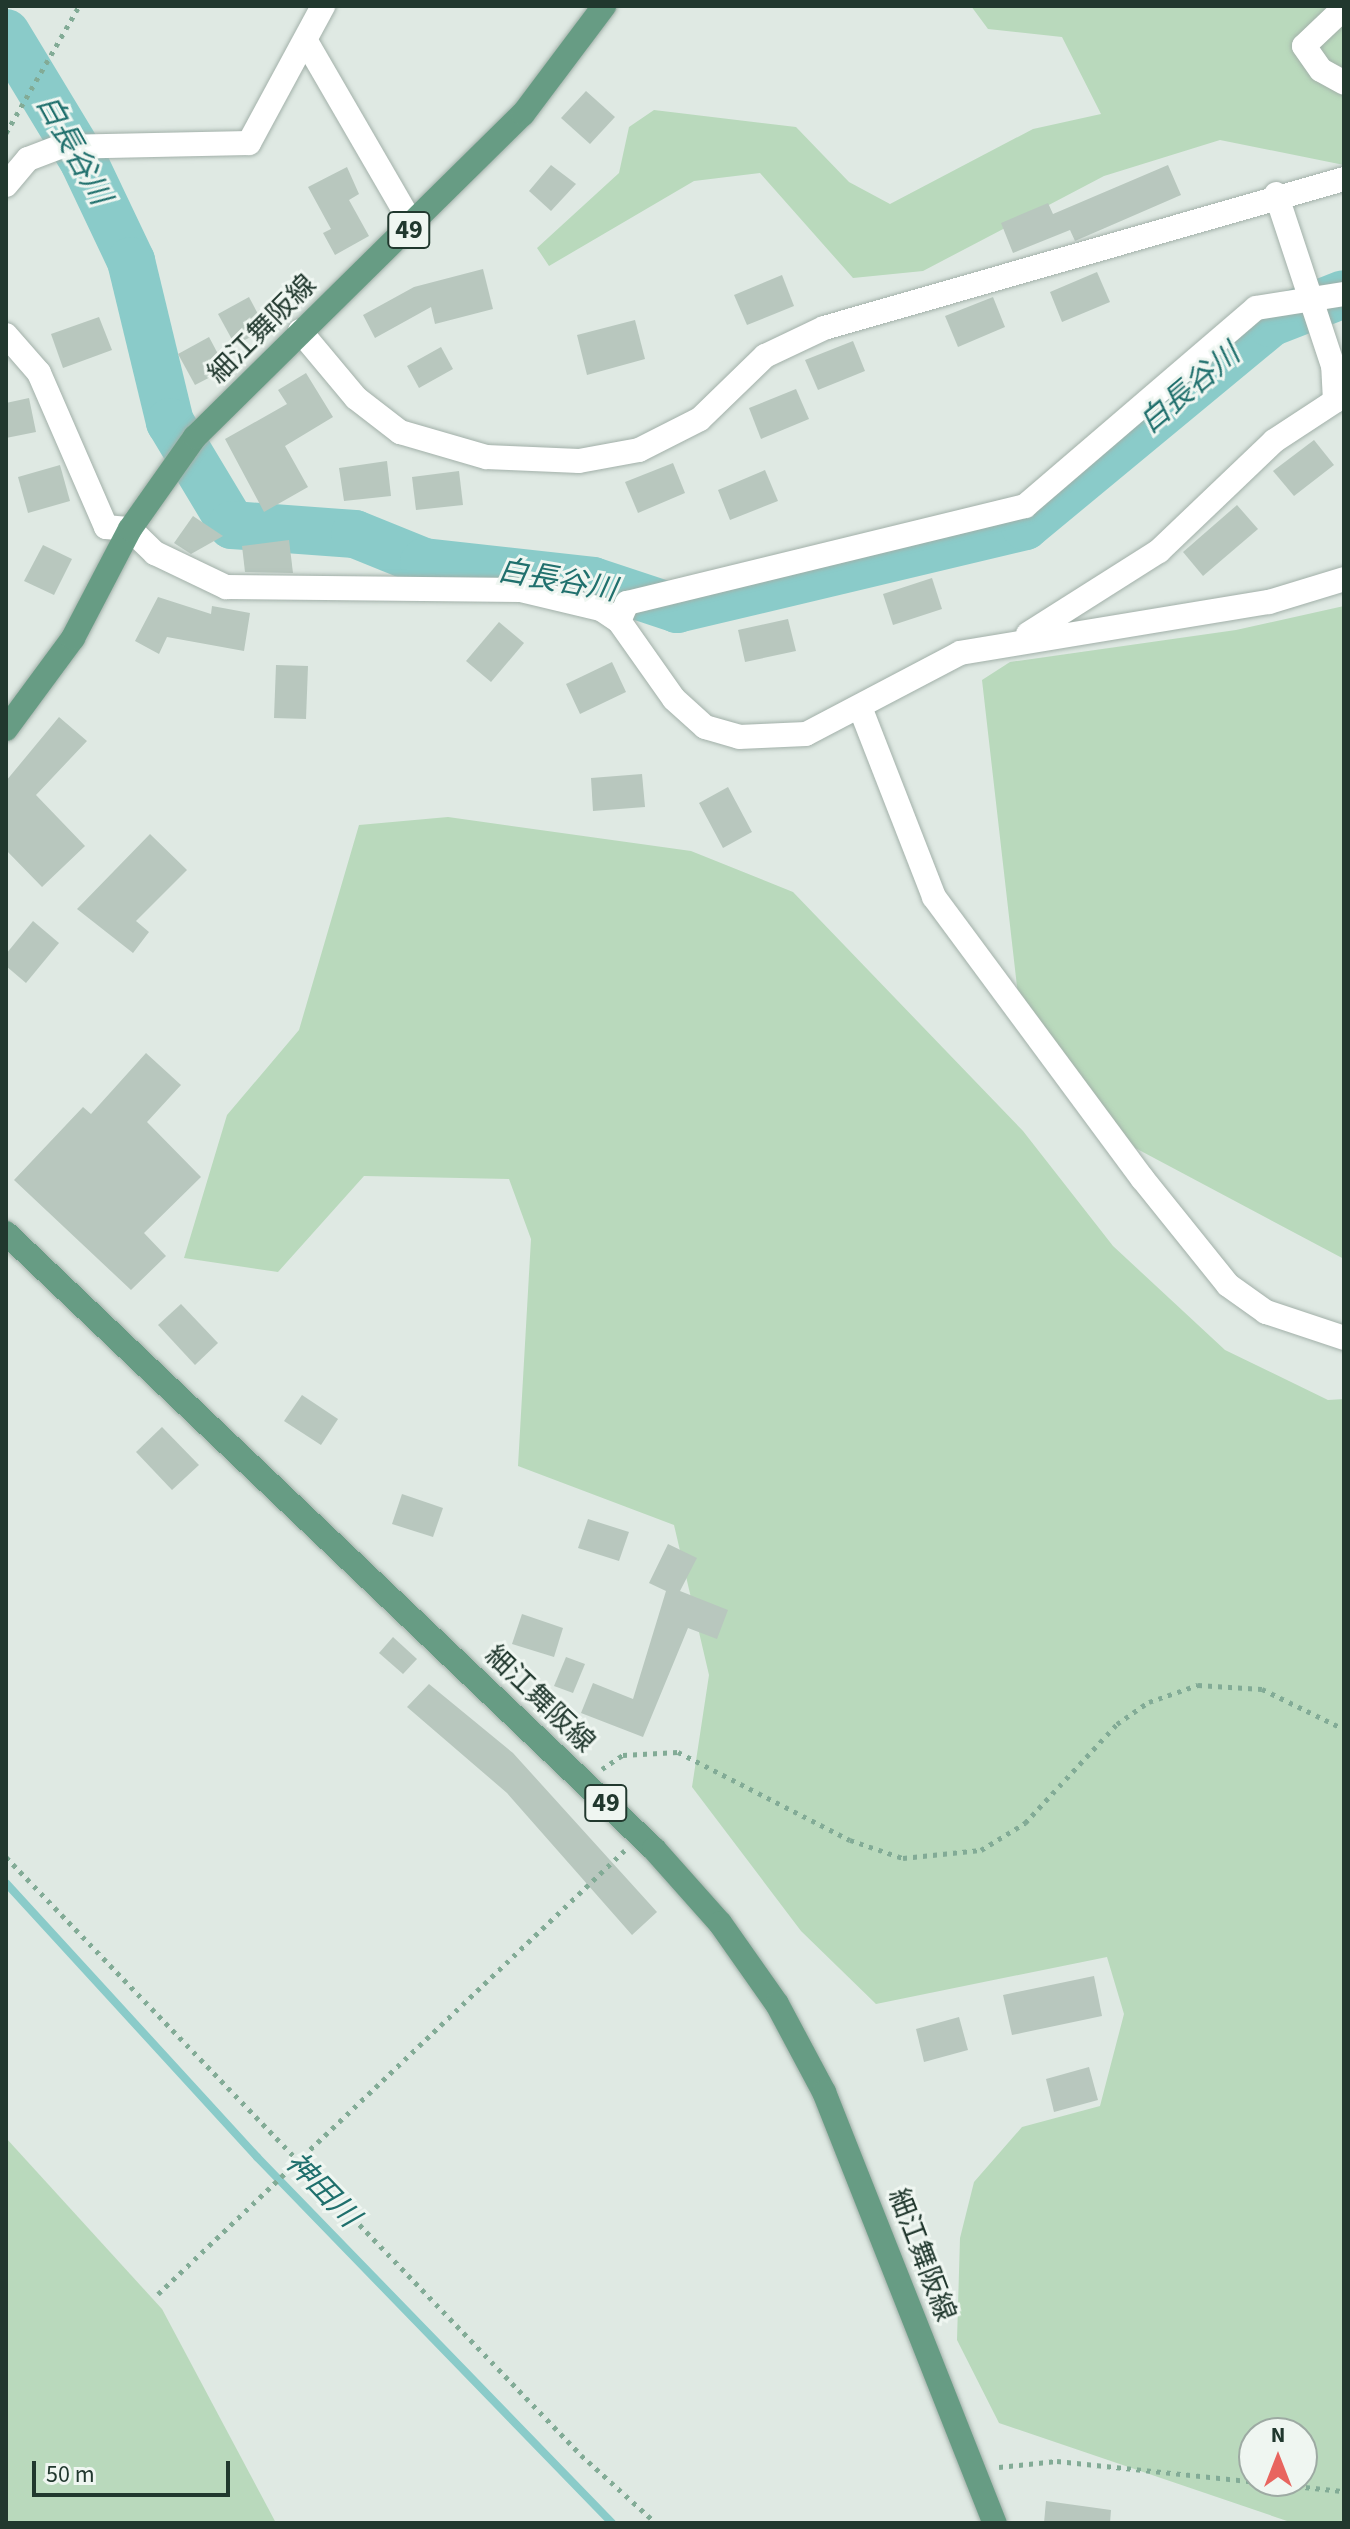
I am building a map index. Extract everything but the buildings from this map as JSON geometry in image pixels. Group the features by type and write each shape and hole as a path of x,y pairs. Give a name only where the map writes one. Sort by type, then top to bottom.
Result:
{"main road":[{"name":"細江舞阪線","path":"6,729 73,638 130,529 195,437 300,331 413,226 523,114 604,6"},
{"name":"細江舞阪線","path":"6,1233 640,1836 720,1923 802,2048 995,2523"}],"street":[{"path":"6,185 28,159 59,147 249,143 307,43 323,6"},
{"path":"1344,8 1304,46 1321,70 1344,83"},
{"path":"307,43 413,226"},
{"path":"300,331 356,398 400,432 486,457 579,461 639,450 700,419 765,356 824,328 1138,241 1276,194 1344,179"},
{"path":"1022,637 1159,551 1274,441 1335,401 1333,366 1276,194"},
{"path":"619,621 627,603 1025,506 1256,308 1309,297 1344,294"},
{"path":"6,335 39,373 95,512 106,527 130,529 155,553 226,587 521,590 601,609 619,621 674,699 705,727 773,739 806,734 960,653 1022,637 1269,602 1344,579"},
{"path":"860,707 934,897 1142,1178 1228,1285 1266,1312 1344,1338"}],"path":[{"path":"6,133 79,6"},
{"path":"584,1782 623,1755 678,1752 850,1840 903,1858 981,1850 1025,1823 1117,1724 1149,1702 1198,1685 1262,1689 1344,1729"},
{"path":"158,2294 640,1836"},
{"path":"6,1857 581,2455 656,2523"},
{"path":"974,2470 1057,2461 1344,2491"}],"green space":[{"path":"971,6 1344,6 1344,165 1220,140 1104,176 923,271 853,278 760,173 694,181 549,266 537,248 619,173 629,127 654,110 796,127 849,182 890,204 1033,129 1101,114 1062,37 988,29"},
{"path":"1344,606 1344,1259 1124,1142 1019,1004 982,680 1010,662 1236,630"},
{"path":"448,817 691,851 793,892 1023,1131 1113,1246 1225,1350 1328,1400 1344,1399 1344,2523 1293,2523 999,2423 957,2340 960,2238 974,2182 1022,2127 1100,2106 1124,2014 1107,1957 876,2004 801,1931 692,1787 709,1675 674,1525 518,1466 531,1239 509,1179 364,1176 278,1272 184,1258 227,1115 299,1030 359,825"},
{"path":"6,2138 162,2309 276,2523 6,2523"}],"waterway":[{"name":"白長谷川","path":"6,33 84,162 131,261 170,422 232,525 355,534 424,562 593,581 677,609 1025,526 1270,323 1344,294"},
{"name":"神田川","path":"6,1883 257,2157 612,2523"}]}
